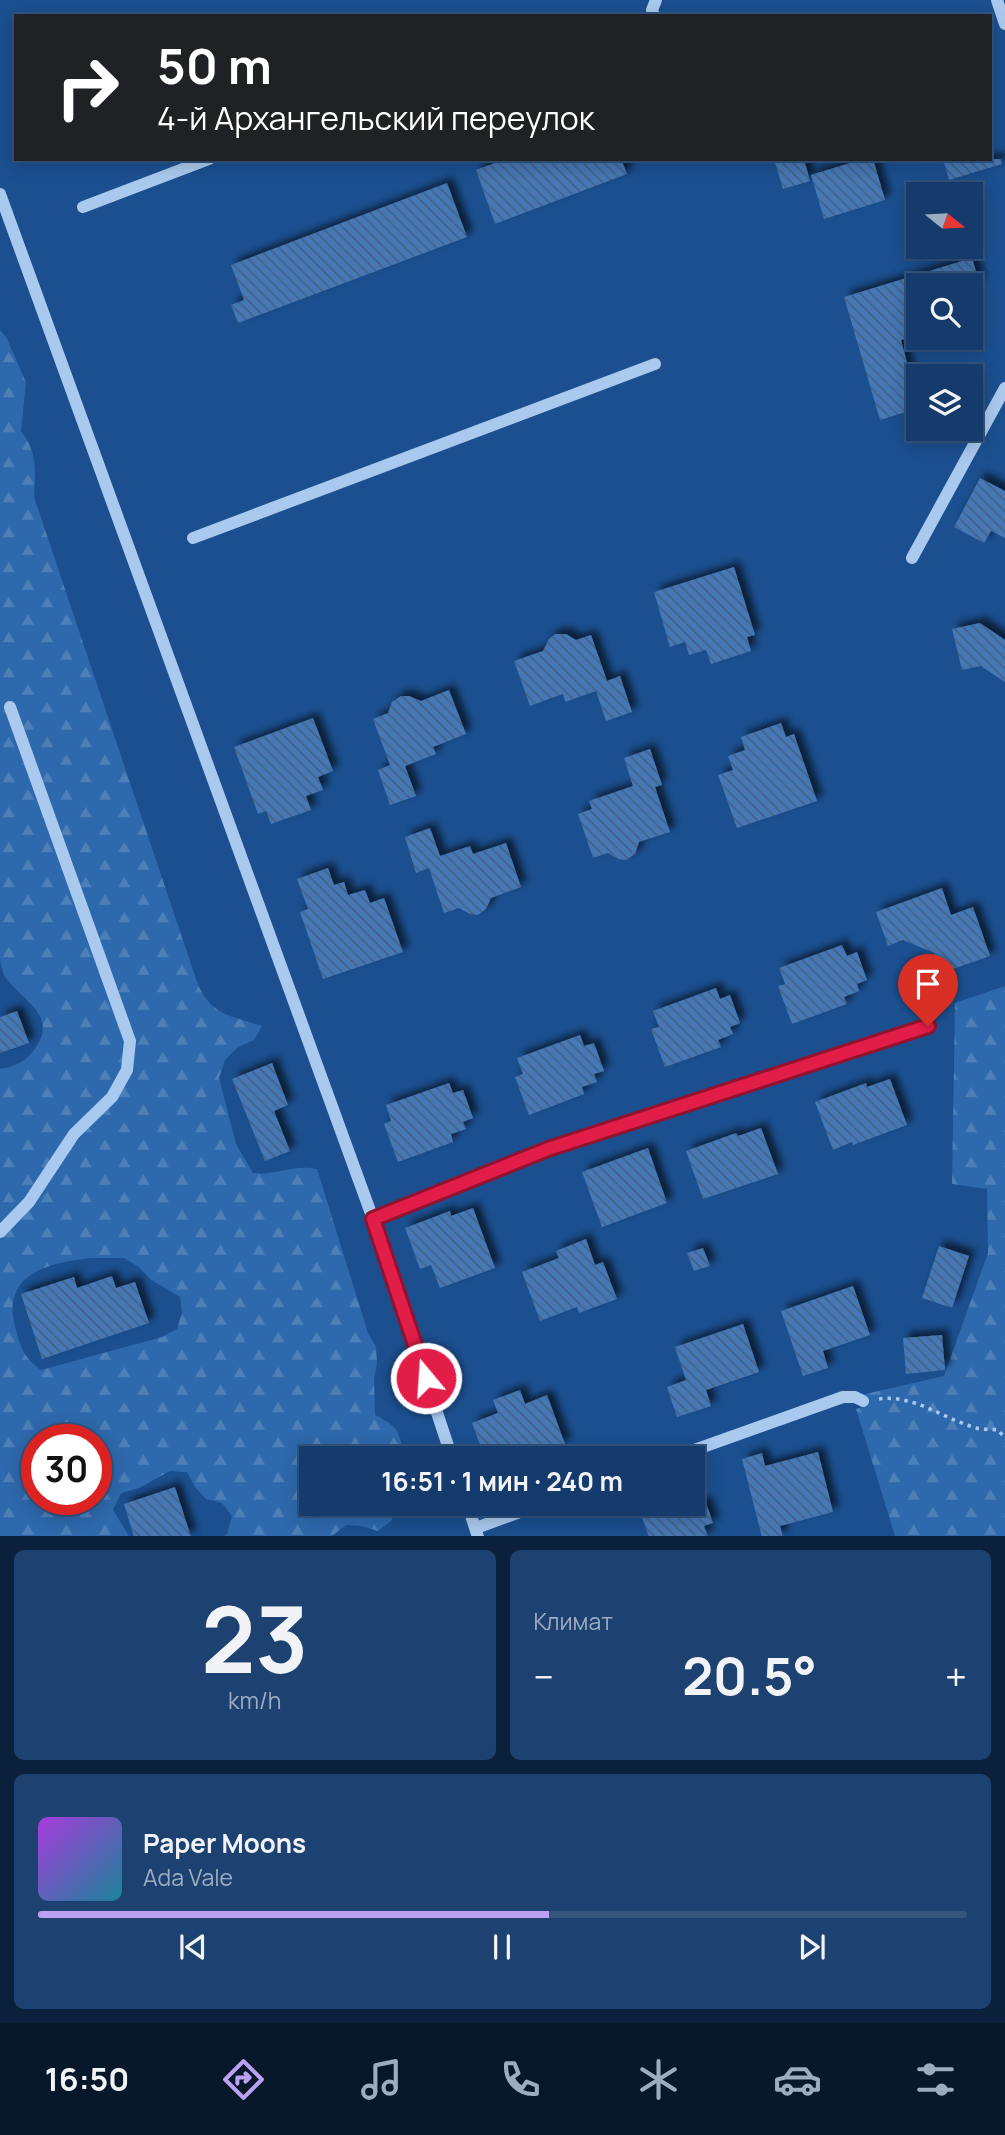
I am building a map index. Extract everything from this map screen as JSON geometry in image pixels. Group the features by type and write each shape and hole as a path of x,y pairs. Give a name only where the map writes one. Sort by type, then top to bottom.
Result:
{"street":[{"path":"998,0 1005,24"},
{"path":"83,207 204,161"},
{"path":"0,194 373,1219 448,1446"},
{"path":"193,537 655,364"},
{"path":"912,558 1005,388"},
{"path":"0,1232 29,1202 74,1134 112,1097 127,1070 130,1041 10,707"},
{"path":"373,1219 548,1149 928,1026"},
{"path":"705,1446 843,1397 855,1397 863,1401"},
{"path":"477,1532 514,1516"}],"path":[{"path":"863,1401 888,1397 916,1403 977,1429 998,1430 1005,1438"}],"green space":[{"path":"0,330 6,337 26,382 21,431 33,454 34,497 197,982 202,993 215,1008 262,1026 254,1040 238,1047 225,1060 219,1078 236,1144 253,1173 299,1168 317,1169 368,1333 376,1347 375,1415 397,1431 401,1442 402,1446 299,1446 299,1516 394,1516 378,1531 346,1525 332,1536 224,1536 232,1516 222,1503 206,1499 187,1472 170,1471 139,1488 121,1493 113,1510 129,1536 0,1536 0,1069 16,1065 28,1056 42,1035 43,1025 34,1007 4,975 0,959","holes":["91,1258 124,1258 139,1267 150,1279 180,1297 182,1313 177,1329 162,1337 41,1370 31,1362 20,1343 13,1311 14,1296 21,1284 30,1275 58,1264"]},
{"path":"1005,986 1005,1536 895,1536 856,1409 865,1406 861,1395 944,1376 988,1253 987,1189 952,1184 955,1003"}],"building":[{"path":"1001,159 1002,164 949,180 944,161"},
{"path":"501,161 622,161 627,174 495,224 476,170"},
{"path":"775,161 805,161 810,181 783,189"},
{"path":"856,161 874,161 885,200 824,219 811,175"},
{"path":"447,183 467,237 238,323 231,305 244,300 231,265"},
{"path":"972,259 976,273 923,273"},
{"path":"906,278 906,339 901,340 907,364 906,412 880,420 844,297"},
{"path":"980,478 1005,491 1005,538 991,531 984,543 954,527"},
{"path":"734,567 755,635 747,637 751,651 711,664 706,650 689,655 685,642 670,647 654,592"},
{"path":"980,623 1005,640 1005,682 981,666 962,670 952,629"},
{"path":"555,634 566,634 576,640 591,635 607,681 620,676 632,712 606,721 596,691 565,702 563,694 530,706 514,661 543,651"},
{"path":"449,690 466,734 433,747 436,754 405,766 416,796 390,805 378,770 390,765 373,719 388,713 392,702 401,696 421,701"},
{"path":"313,718 333,771 318,777 323,790 306,796 311,810 271,824 266,811 258,814 234,747"},
{"path":"781,723 786,737 794,734 817,801 737,828 718,775 733,770 728,756 745,750 741,737"},
{"path":"650,749 662,785 655,787 670,832 639,842 635,854 626,860 608,853 593,858 578,814 592,809 589,801 633,786 624,758"},
{"path":"430,828 440,856 470,846 473,854 506,843 521,887 491,898 486,909 478,915 459,908 444,913 429,868 416,873 405,837"},
{"path":"328,868 334,885 344,882 348,895 365,890 370,903 384,898 403,952 323,979 300,912 308,909 297,879"},
{"path":"942,888 951,915 973,907 990,956 942,973 934,953 903,940 888,946 876,912"},
{"path":"842,945 847,956 857,952 867,980 857,984 859,991 844,997 847,1004 792,1024 778,986 785,984 779,968"},
{"path":"716,988 720,999 730,995 740,1023 730,1027 733,1034 718,1040 721,1047 665,1067 651,1029 659,1027 653,1011"},
{"path":"17,1011 29,1043 0,1053 0,1017"},
{"path":"580,1035 584,1046 594,1043 604,1071 594,1074 597,1082 582,1087 584,1094 529,1115 515,1077 523,1074 517,1058"},
{"path":"272,1063 288,1105 274,1111 290,1151 265,1161 232,1079"},
{"path":"890,1079 907,1125 833,1150 815,1102 866,1083 867,1087"},
{"path":"449,1083 453,1093 463,1090 473,1118 463,1122 466,1129 451,1134 453,1142 398,1162 384,1124 391,1121 386,1105"},
{"path":"761,1128 778,1174 703,1199 686,1151 736,1133 738,1136"},
{"path":"648,1148 667,1203 602,1227 582,1172"},
{"path":"473,1208 495,1268 440,1288 431,1265 420,1269 405,1228 450,1211 451,1216"},
{"path":"586,1239 595,1265 603,1262 617,1299 579,1313 577,1307 540,1321 522,1272 559,1258 556,1251"},
{"path":"939,1246 969,1256 952,1308 922,1298"},
{"path":"703,1248 710,1266 694,1271 687,1253"},
{"path":"112,1276 116,1288 135,1282 149,1323 42,1359 21,1294 74,1277 77,1288"},
{"path":"853,1286 870,1335 823,1351 828,1368 803,1376 781,1311"},
{"path":"743,1324 759,1372 706,1390 711,1406 677,1417 667,1387 686,1380 675,1347"},
{"path":"942,1335 945,1370 906,1374 903,1338"},
{"path":"520,1390 525,1404 547,1395 565,1444 481,1446 472,1423 498,1413 493,1400"},
{"path":"818,1452 833,1512 780,1526 783,1536 762,1536 742,1459 762,1453 765,1466"},
{"path":"175,1487 191,1536 134,1536 124,1504"},
{"path":"706,1503 713,1523 704,1526 708,1536 649,1536 642,1516 705,1516"}],"route":[{"path":"426,1378 373,1219 548,1149 928,1026"}]}
